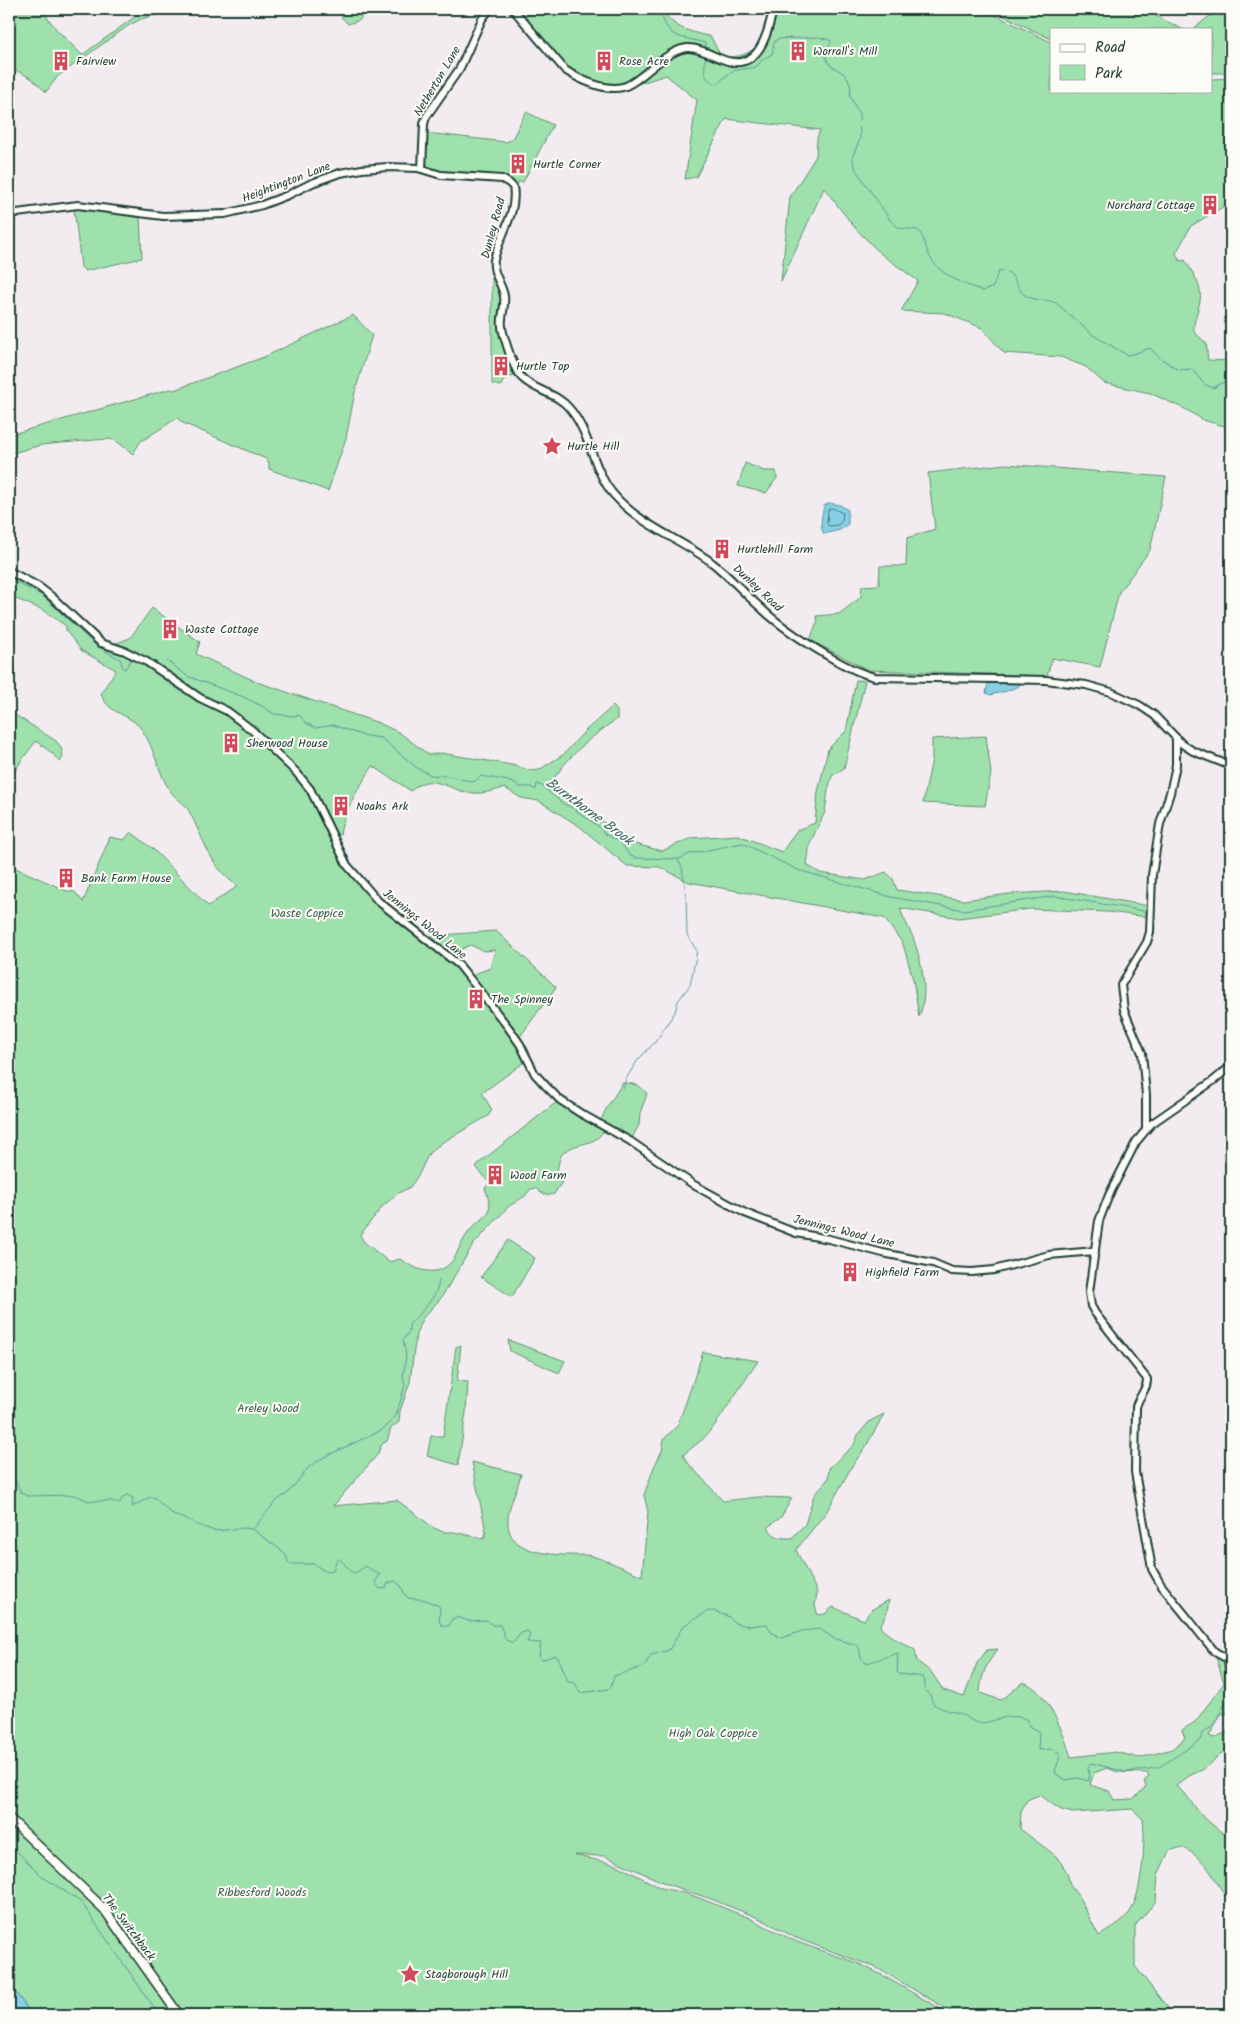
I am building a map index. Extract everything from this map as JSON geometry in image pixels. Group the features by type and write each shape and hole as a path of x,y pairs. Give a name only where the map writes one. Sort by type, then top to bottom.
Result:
{"main road":[{"name":"The Switchback","path":"9,1818 104,1909 179,2015"}],"street":[{"name":"Netherton Lane","path":"422,169 426,117 460,68 482,19 490,9"},
{"path":"513,9 565,70 574,76 610,87 628,85 674,52 686,48 700,50 733,62 745,61 752,57 769,30 774,9"},
{"name":"Heightington Lane","path":"9,214 84,205 163,216 225,214 262,206 320,180 346,172 398,167 422,169"},
{"name":"Dunley Road","path":"422,169 441,175 502,179 512,185 514,192 512,211 496,251 494,264 496,276 504,296 501,325 518,373 523,379 558,398 571,410 582,430 603,480 622,504 638,517 709,560 775,621 856,671 875,677 1046,680 1086,685 1111,692 1154,715 1176,738 1194,751 1231,766"},
{"name":"Jennings Wood Lane","path":"9,571 41,588 101,643 125,651 147,662 200,698 227,711 252,730 296,772 310,789 347,865 378,901 459,965 508,1027 520,1044 535,1074 546,1086 560,1100 630,1141 694,1185 745,1213 796,1232 883,1254 933,1263 952,1271 994,1270 1048,1254 1095,1251"},
{"path":"1146,1129 1146,1095 1142,1053 1124,1010 1121,985 1147,942 1150,932 1152,876 1160,824 1170,793 1176,765 1176,738"},
{"path":"1231,1066 1146,1129 1130,1154 1103,1208 1099,1221 1089,1292 1091,1306 1147,1379 1146,1386 1138,1398 1136,1407 1134,1472 1152,1569 1161,1585 1215,1652 1228,1659 1231,1688"}],"green space":[{"path":"9,9 41,9 57,30 82,55 136,16 141,10 179,9 141,19 128,26 58,76 46,92 31,78 9,67"},
{"path":"340,9 362,9 363,14 360,20 348,24 342,18"},
{"path":"516,9 663,9 671,21 683,29 711,37 720,55 685,46 624,85 611,86 580,76 566,68"},
{"path":"777,9 983,9 1050,42 1050,92 1212,92 1212,79 1231,78 1231,132 1224,146 1231,148 1231,202 1191,226 1176,253 1180,261 1185,260 1194,274 1200,290 1201,295 1194,332 1206,343 1208,360 1231,361 1231,428 1203,420 1187,410 1150,393 1104,383 1086,367 1061,357 1004,353 982,328 945,313 901,311 918,281 881,254 855,228 824,188 781,281 790,197 816,156 817,138 820,130 726,119 696,177 685,179 697,100 666,75 632,86 667,59 674,55 691,51 746,63 770,34"},
{"path":"990,9 1142,9 1180,28 1050,28 1050,39"},
{"path":"1219,9 1231,9 1231,73 1212,73 1212,28 1194,28"},
{"path":"757,46 745,58 736,59 720,55 740,56"},
{"path":"526,112 553,125 523,182 518,182 517,187 500,175 446,174 429,169 426,161 426,133 506,142 512,139"},
{"path":"74,208 140,215 142,258 85,271 81,267"},
{"path":"492,269 501,297 498,329 517,375 504,379 501,386 492,384"},
{"path":"353,315 372,335 355,392 346,438 328,491 269,469 269,463 266,459 183,423 177,418 140,442 133,454 115,440 106,439 41,445 9,454 9,435 170,389 174,390 264,357"},
{"path":"745,463 764,471 776,471 777,478 766,493 738,486"},
{"path":"1005,464 1166,477 1150,550 1119,592 1100,667 1052,658 1047,676 868,670 810,640 818,620 816,616 839,614 861,597 862,586 879,585 880,566 906,566 907,538 935,529 928,473"},
{"path":"9,573 38,588 96,643 130,656 111,645 130,638 152,608 200,642 196,654 257,682 379,723 400,733 429,755 441,753 512,765 532,771 539,770 564,754 584,732 613,706 617,711 617,719 580,748 563,766 550,785 635,844 662,851 691,838 738,835 782,852 797,830 815,823 818,792 828,749 846,731 856,680 865,681 844,768 832,776 825,812 810,843 807,865 820,873 865,880 886,872 893,879 897,890 964,900 1009,894 1064,891 1149,906 1148,917 1108,912 1031,909 959,918 900,908 914,940 922,969 924,998 919,1017 913,979 903,944 884,918 689,882 660,867 627,866 579,826 539,801 521,798 505,788 474,793 457,790 434,782 426,782 411,791 373,766 348,808 340,835 335,835 319,797 308,781 261,732 224,706 221,710 255,736 289,768 313,800 345,866 371,897 457,965 519,1045 526,1061 482,1093 492,1110 488,1116 443,1142 429,1153 419,1174 410,1187 397,1194 382,1207 360,1235 364,1242 389,1262 400,1259 421,1270 436,1271 443,1269 455,1257 468,1233 489,1211 490,1206 485,1188 490,1183 476,1167 479,1163 558,1101 573,1113 604,1130 600,1136 591,1142 574,1146 563,1153 555,1175 556,1178 562,1177 564,1179 554,1194 547,1195 536,1188 531,1189 525,1196 508,1207 473,1245 441,1298 422,1319 416,1334 410,1382 400,1411 399,1422 391,1428 387,1441 382,1444 377,1455 333,1506 397,1500 434,1528 443,1532 454,1532 484,1539 486,1532 472,1462 521,1474 508,1516 508,1523 512,1537 525,1548 543,1553 592,1556 642,1576 648,1512 644,1495 662,1451 664,1439 677,1426 703,1352 758,1361 715,1425 703,1439 683,1455 723,1501 758,1497 792,1498 781,1517 768,1527 778,1537 792,1538 805,1524 814,1495 828,1479 829,1468 854,1445 858,1435 870,1421 884,1414 827,1511 796,1550 817,1592 815,1606 818,1615 825,1614 833,1607 864,1620 871,1610 889,1600 887,1612 880,1627 915,1650 917,1661 932,1673 943,1690 964,1697 977,1663 987,1650 998,1649 985,1669 980,1693 1001,1700 1023,1682 1032,1686 1047,1703 1059,1725 1071,1757 1116,1752 1139,1758 1172,1749 1185,1738 1182,1730 1195,1722 1224,1683 1215,1654 1221,1656 1229,1665 1231,1713 1221,1714 1209,1736 1214,1738 1227,1732 1231,1725 1231,1745 1204,1769 1189,1776 1176,1786 1186,1795 1202,1816 1231,1840 1231,1904 1200,1859 1182,1847 1169,1851 1158,1875 1156,1901 1135,1926 1135,1966 1175,2015 957,2015 877,1968 796,1938 761,1919 667,1884 605,1856 575,1855 617,1865 661,1888 689,1894 747,1917 797,1942 857,1963 880,1974 951,2015 32,2015 9,1983 9,865 67,891 75,892 83,902 110,837 124,840 131,832 153,849 208,906 238,886 228,879 214,862 187,808 167,785 142,730 132,720 108,706 104,700 101,693 116,670 82,651 66,631 66,626 43,610 9,596","holes":["1107,1768 1118,1772 1147,1773 1149,1777 1144,1781 1146,1787 1133,1799 1114,1800 1109,1791 1090,1785 1094,1773","1039,1795 1061,1810 1073,1813 1132,1809 1143,1819 1144,1841 1138,1893 1130,1912 1099,1936 1080,1899 1070,1885 1067,1872 1056,1856 1020,1829 1021,1812 1027,1800"]},
{"path":"9,711 56,741 61,747 63,757 60,762 52,753 36,741 9,781"},
{"path":"986,736 991,773 985,806 923,803 932,759 932,739"},
{"path":"496,931 556,987 519,1038 472,977 490,968 495,950 484,951 470,945 452,954 428,936"},
{"path":"622,1083 636,1085 647,1094 640,1113 639,1125 631,1140 601,1122"},
{"path":"508,1240 535,1258 512,1297 481,1277"},
{"path":"508,1340 565,1361 559,1373 510,1351"},
{"path":"461,1345 457,1381 468,1382 466,1413 458,1465 427,1456 431,1436 443,1436 456,1347"}],"water":[{"path":"829,503 840,505 848,510 848,524 840,530 824,534 821,524 822,517 824,506"},
{"path":"994,682 1020,683 1019,686 1007,691 990,695 986,693 988,684"},
{"path":"9,1983 32,2015 9,2015"}],"waterway":[{"path":"659,9 671,32 681,37 705,43 706,49"},
{"path":"706,56 706,77 717,84 732,71 756,67 763,59 772,54 774,43 777,39 818,37 830,40 831,43 826,53 826,58 830,65 848,78 851,88 850,96 859,114 860,139 852,158 856,170 891,221 899,228 918,230 929,255 939,268 952,278 983,291 993,287 998,272 1008,272 1025,295 1056,303 1093,335 1127,355 1150,348 1160,358 1179,370 1192,369 1204,384 1213,388 1231,378"},
{"name":"Burnthorne Brook","path":"9,579 43,596 95,645 120,659 123,668 125,669 132,658"},
{"name":"Burnthorne Brook","path":"167,661 187,676 241,696 274,714 299,715 306,723 316,728 333,725 361,735 381,738 417,768 431,775 448,776 474,782 481,776 507,781 520,787 531,787 536,790 537,784 542,786 563,804 571,807 598,826 605,834 621,843 629,855 636,858 680,859 689,854 742,843 798,870 891,897 964,910 1055,896 1144,911"},
{"path":"623,1088 637,1061 656,1041 675,1012 678,1001 690,985 697,951 687,935 686,893 682,867 678,860"},
{"path":"253,1529 276,1501 288,1493 309,1467 324,1457 382,1430 396,1416 405,1385 403,1378 406,1355 403,1340 409,1332 409,1325 432,1299 439,1280"},
{"path":"9,1471 21,1492 27,1496 75,1495 89,1501 112,1501 119,1504 123,1497 127,1495 133,1498 132,1507 148,1498 154,1497 173,1515 215,1531 252,1529 285,1553 289,1564 314,1564 326,1572 333,1570 336,1561 339,1559 352,1572 365,1566 380,1575 375,1582 380,1589 386,1588 388,1583 395,1581 401,1586 408,1598 426,1600 439,1606 439,1621 443,1626 449,1626 452,1619 456,1617 469,1621 487,1620 492,1625 500,1625 506,1640 513,1643 521,1633 528,1631 530,1635 527,1642 541,1643 539,1656 541,1660 556,1655 568,1682 575,1683 580,1693 610,1689 614,1676 639,1668 645,1665 651,1655 669,1650 683,1626 708,1611 714,1611 729,1617 735,1623 748,1626 767,1624 771,1632 781,1638 802,1631 820,1629 833,1638 857,1645 862,1659 867,1663 898,1653 897,1672 899,1674 923,1677 925,1691 930,1695 933,1704 936,1706 961,1714 977,1723 1007,1717 1026,1719 1031,1727 1039,1731 1038,1750 1053,1749 1061,1754 1055,1771 1056,1774 1066,1780 1077,1778 1089,1781 1088,1767 1091,1763 1126,1772 1159,1767 1200,1741 1202,1733 1212,1727 1224,1705 1227,1704 1231,1711"},
{"path":"9,1844 43,1877 81,1902 159,2015"}],"place":[{"name":"Worrall's Mill","path":"798,51"},
{"name":"Fairview","path":"61,61"},
{"name":"Rose Acre","path":"604,61"},
{"name":"Hurtle Corner","path":"518,164"},
{"name":"Norchard Cottage","path":"1210,205"},
{"name":"Hurtle Top","path":"501,366"},
{"name":"Hurtle Hill","path":"552,446"},
{"name":"Hurtlehill Farm","path":"722,549"},
{"name":"Waste Cottage","path":"170,629"},
{"name":"Sherwood House","path":"231,743"},
{"name":"Noahs Ark","path":"341,806"},
{"name":"Bank Farm House","path":"66,878"},
{"name":"The Spinney","path":"476,999"},
{"name":"Wood Farm","path":"495,1175"},
{"name":"Highfield Farm","path":"850,1272"},
{"name":"Stagborough Hill","path":"410,1974"}],"park label":[{"name":"Waste Coppice","path":"307,913"},
{"name":"Areley Wood","path":"268,1408"},
{"name":"High Oak Coppice","path":"713,1733"},
{"name":"Ribbesford Woods","path":"262,1892"}]}
